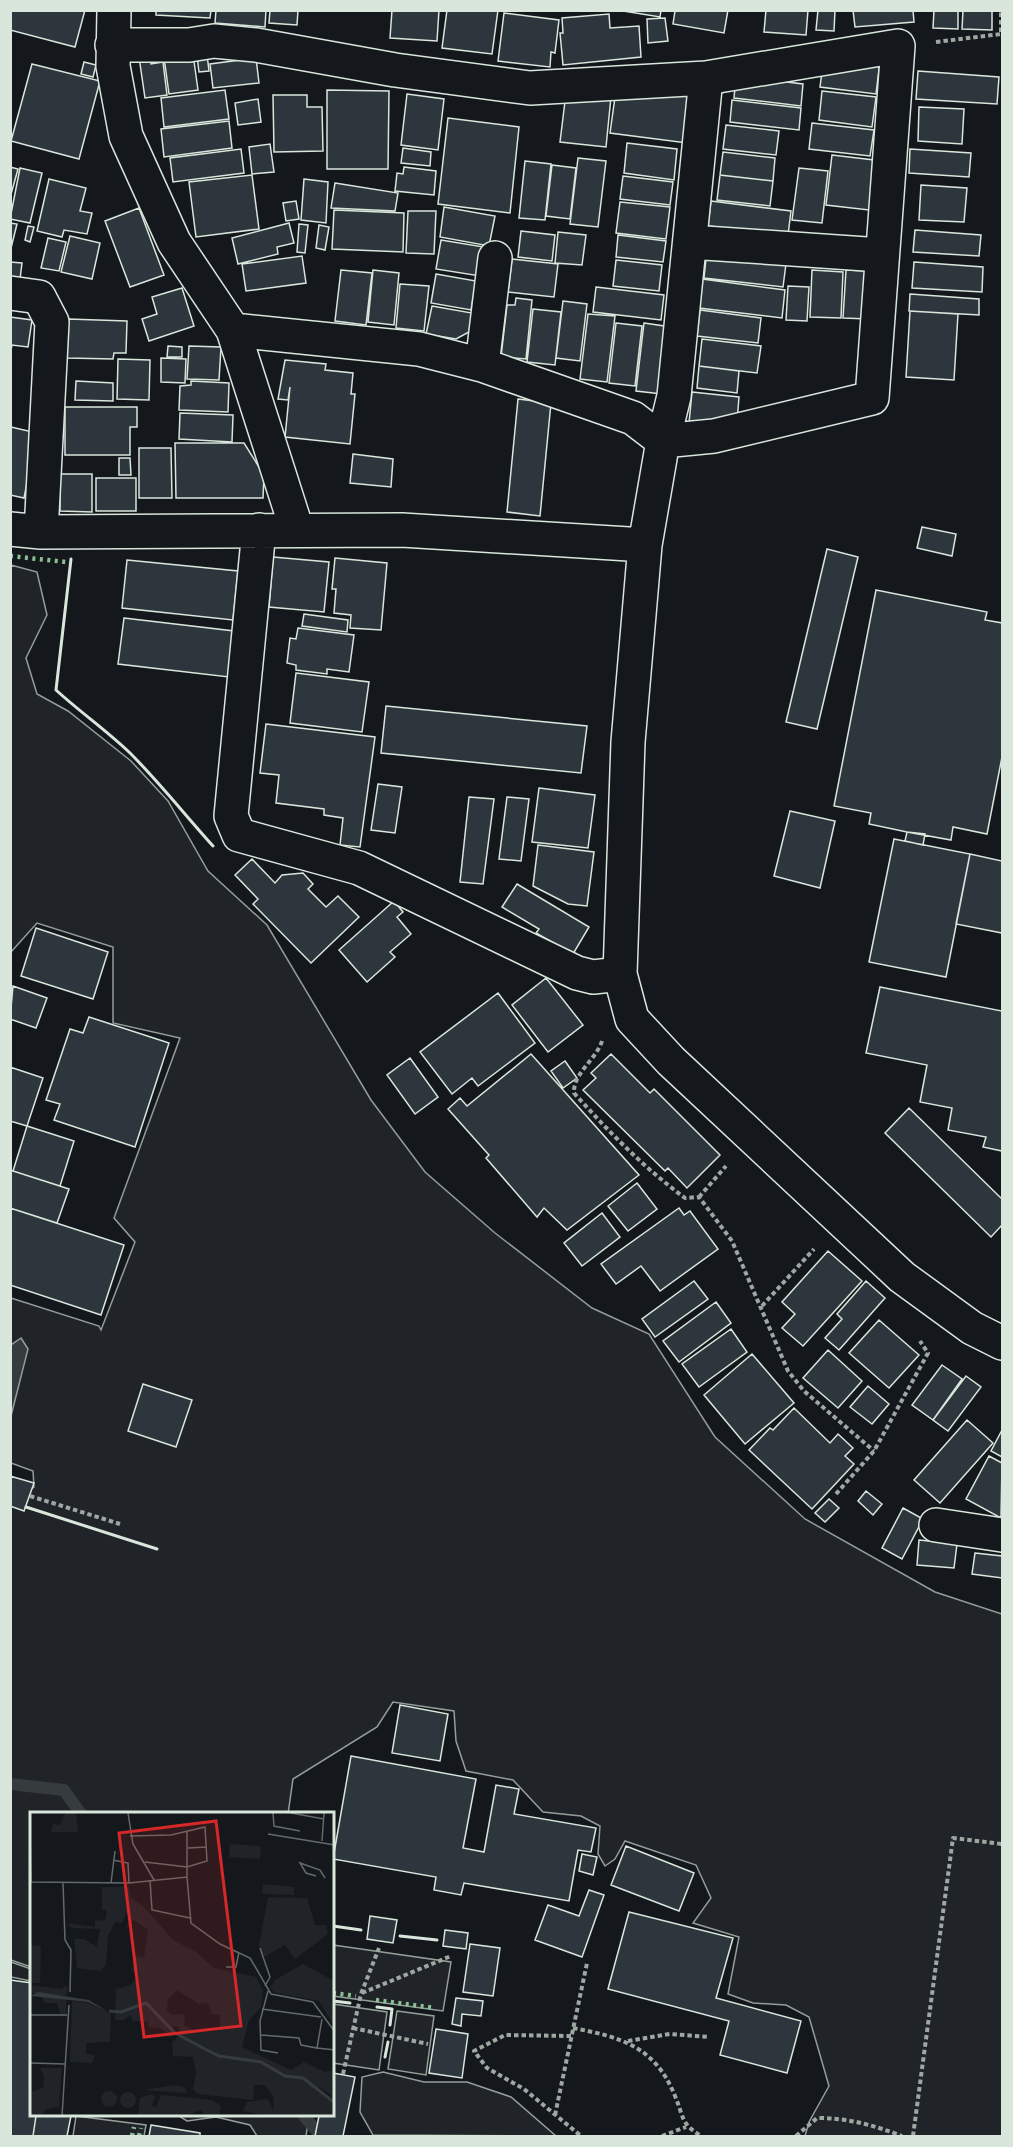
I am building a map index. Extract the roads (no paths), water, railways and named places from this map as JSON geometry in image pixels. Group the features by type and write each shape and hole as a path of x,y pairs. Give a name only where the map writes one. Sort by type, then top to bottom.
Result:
{"street":[{"path":"114,10 113,66 126,136 174,242 233,330 297,530"},
{"path":"112,45 189,45 214,41 256,45 395,70 530,88 706,78 898,46 872,398 714,436 663,441 633,418 482,364 419,349 233,330"},
{"path":"706,78 674,396 663,441 645,545 628,742 620,974 632,1019 671,1061 902,1277 972,1328 1002,1344"},
{"path":"690,242 882,255"},
{"path":"482,364 495,258"},
{"path":"10,293 39,297 52,322 26,531 402,530 645,545"},
{"path":"259,530 231,816 239,835 358,868 577,973 593,977 620,974"},
{"path":"936,1525 1002,1534"}],"waterway":[{"path":"10,1784 64,1790 80,1812"},
{"path":"305,2117 321,2136"}]}
